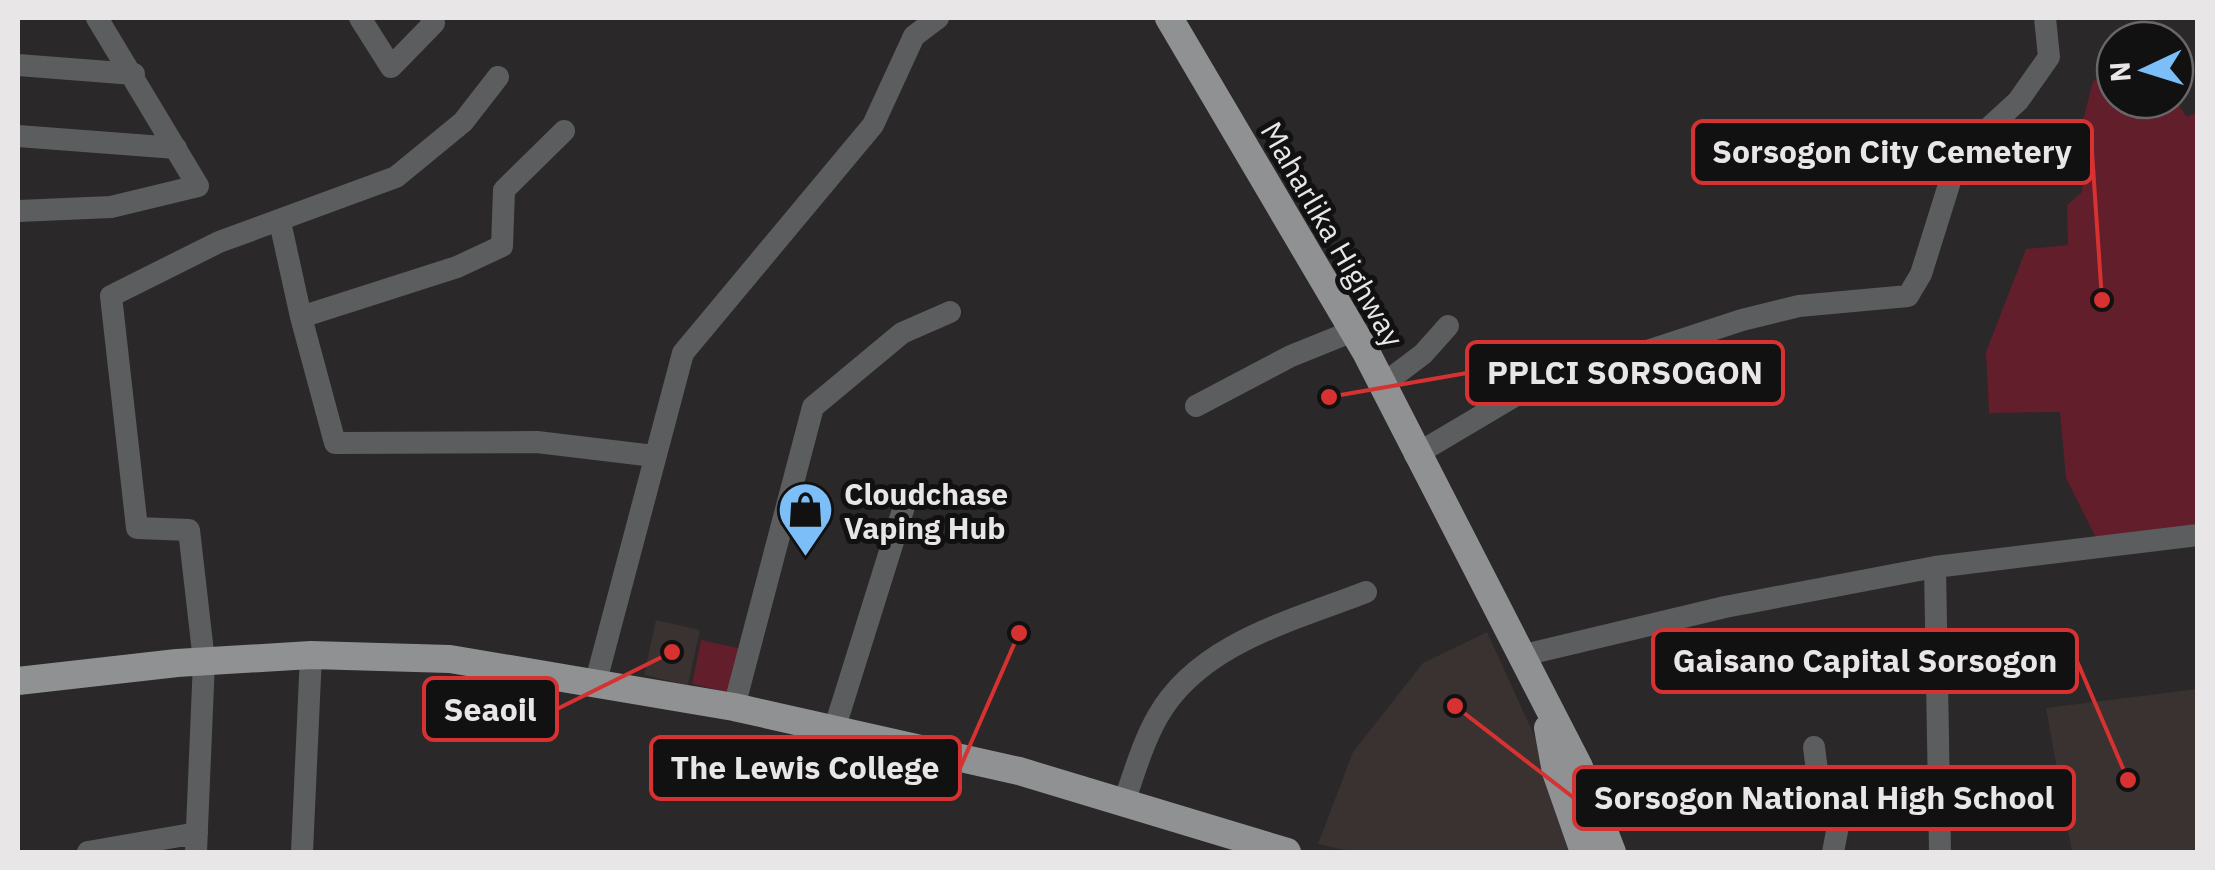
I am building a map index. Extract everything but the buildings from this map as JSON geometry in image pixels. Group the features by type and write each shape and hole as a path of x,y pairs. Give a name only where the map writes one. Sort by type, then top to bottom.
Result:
{"main road":[{"name":"Maharlika Highway","path":"1169,18 1353,331 1542,702 1580,767 1612,852"},
{"path":"18,680 204,661 311,655 450,659 734,707 1019,771 1287,852"},
{"name":"Maharlika Highway","path":"1542,702 1556,772 1584,852"}],"street":[{"path":"18,211 111,207 198,186 97,18"},
{"path":"360,18 391,67 434,23 431,18"},
{"path":"596,681 683,354 873,125 914,36 938,18"},
{"path":"1416,455 1582,356 1617,361 1798,306 1908,296 1921,274 1958,156 2018,100 2049,57 2045,18"},
{"path":"18,65 134,74"},
{"path":"88,852 196,843 204,661 189,530 137,528 110,296 219,242 396,178 452,132 498,78"},
{"path":"301,318 457,267 502,246 504,190 564,130"},
{"path":"18,136 176,148"},
{"path":"280,222 335,443 536,442 654,456"},
{"path":"734,707 813,406 902,332 950,312"},
{"path":"1382,386 1423,354 1448,326"},
{"path":"1196,406 1291,356 1353,331"},
{"path":"834,730 907,497"},
{"path":"1520,656 1725,607 1935,567 2198,535"},
{"path":"1935,567 1940,852"},
{"path":"1124,802 1156,718 1182,682 1226,648 1366,592"},
{"path":"302,852 311,655"},
{"path":"1814,747 1820,795 1839,820 1833,852"}],"shaded area":[{"path":"2093,81 2095,120 2195,120 2197,112 2197,526 2096,538 2066,478 2060,412 1989,413 1986,352 2026,249 2068,245 2067,205 2082,192 2084,170 2065,140 2083,120"},
{"path":"656,620 700,630 688,685 644,675"},
{"path":"1487,632 1540,748 1573,852 1353,852 1318,844 1353,752 1423,663"},
{"path":"701,640 743,649 733,693 692,684"},
{"path":"2197,689 2197,852 2072,852 2046,708"}],"place":[{"name":"Sorsogon City Cemetery","path":"2102,300"},
{"name":"PPLCI SORSOGON","path":"1329,397"},
{"name":"Cloudchase Vaping Hub","path":"805,559"},
{"name":"The Lewis College","path":"1019,633"},
{"name":"Seaoil","path":"672,652"},
{"name":"Sorsogon National High School","path":"1455,706"},
{"name":"Gaisano Capital Sorsogon","path":"2128,780"}]}
